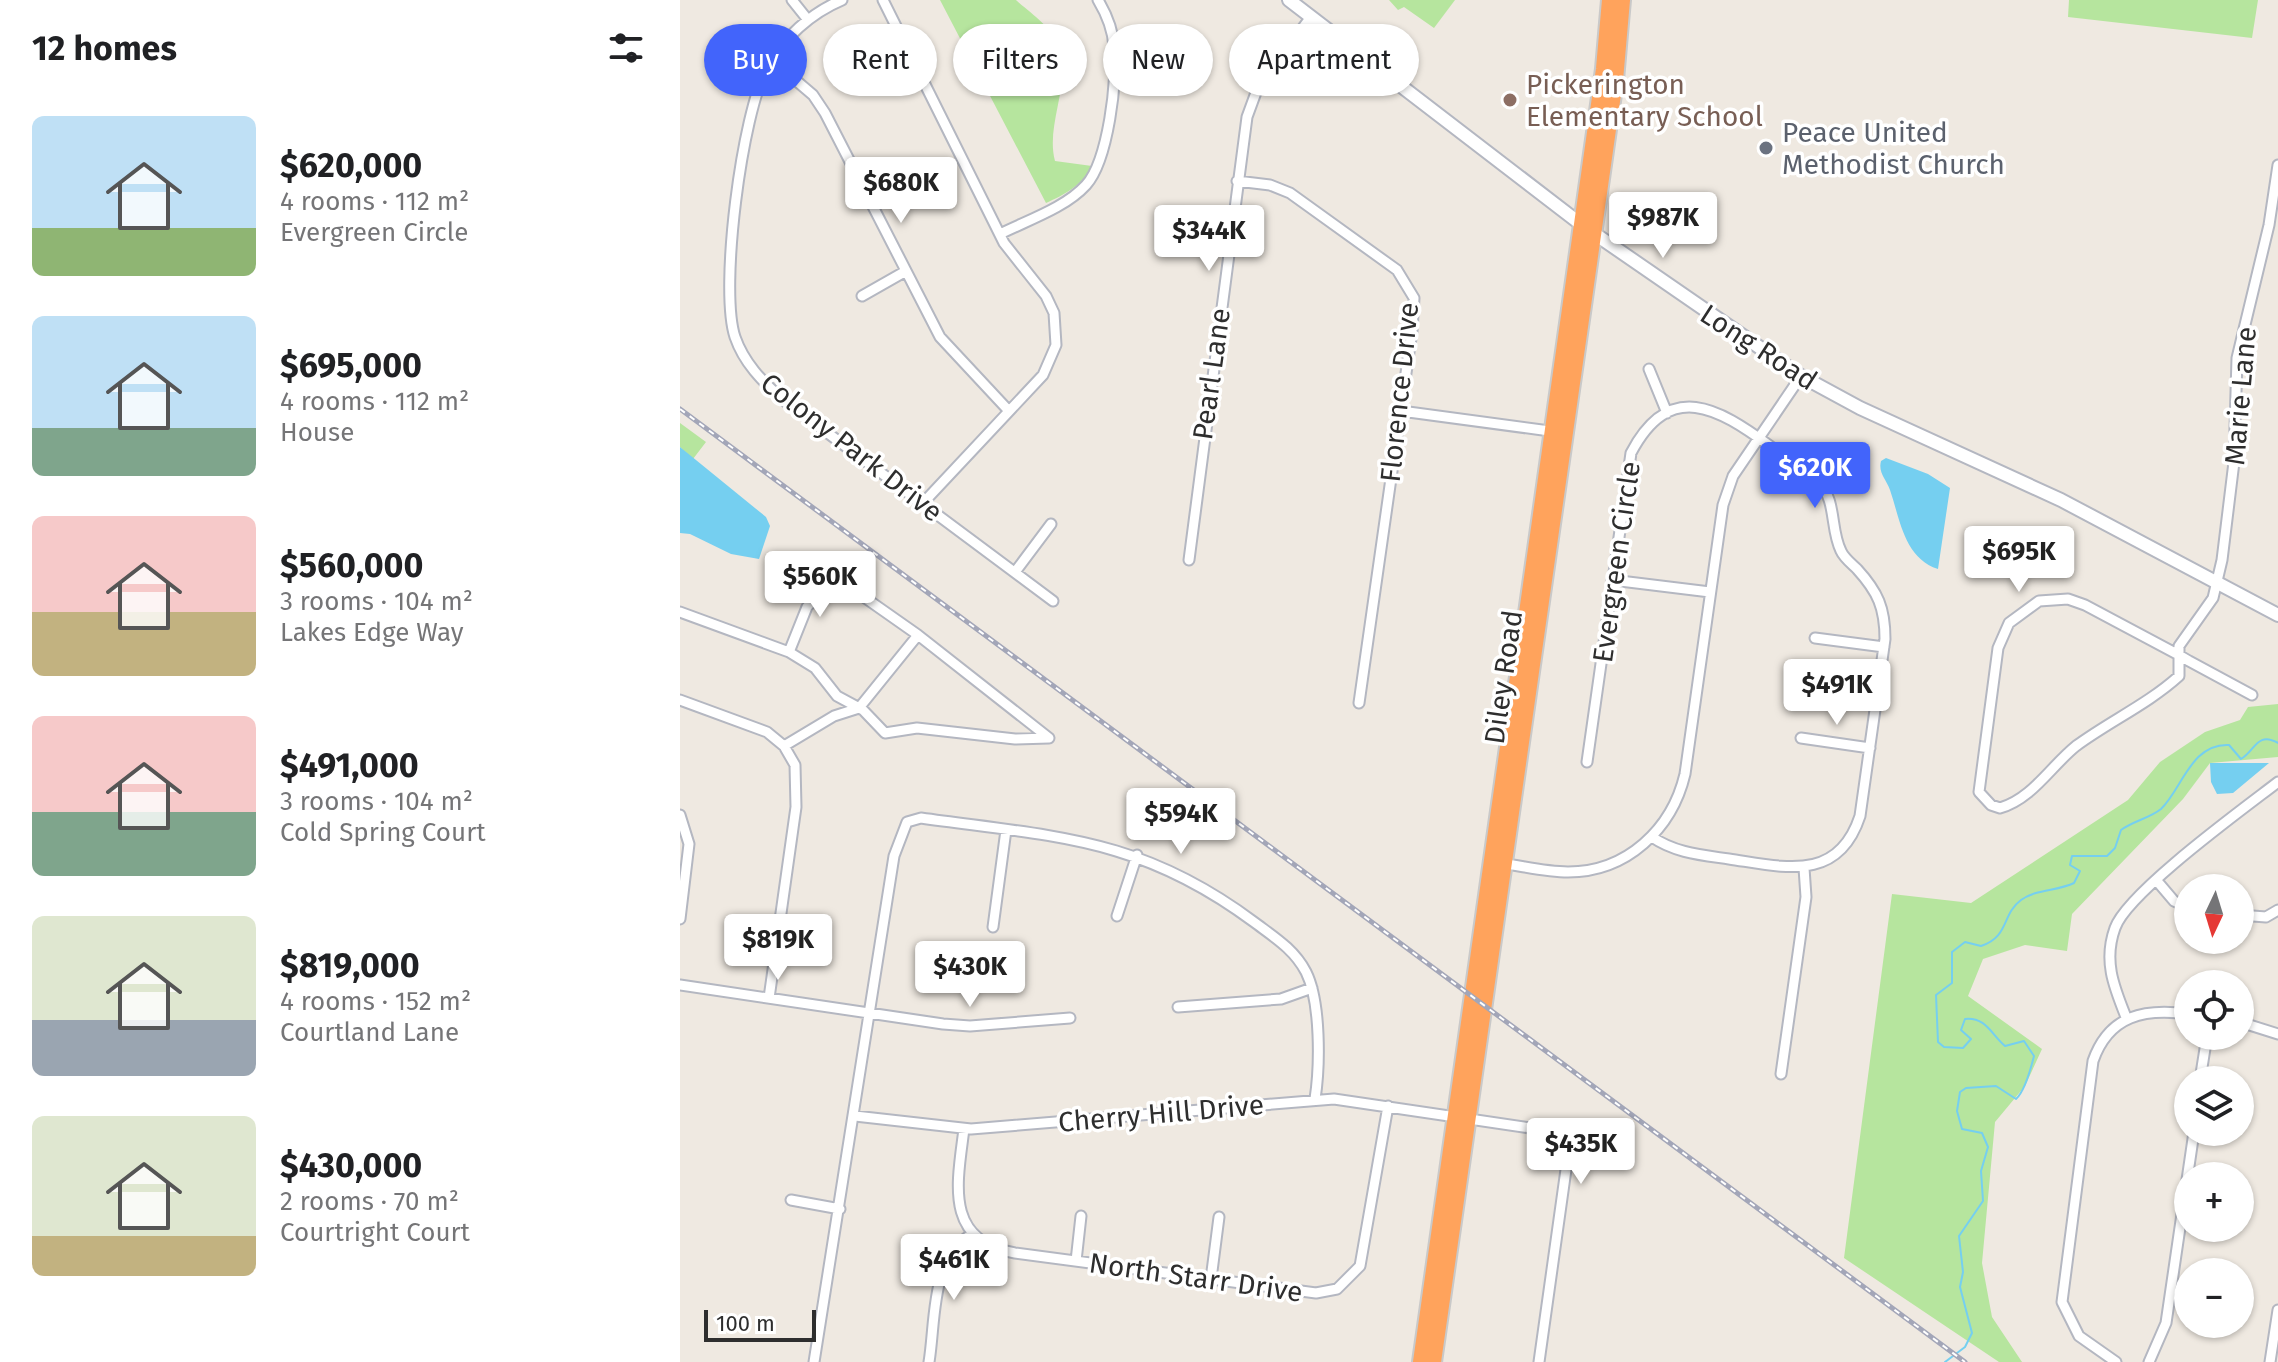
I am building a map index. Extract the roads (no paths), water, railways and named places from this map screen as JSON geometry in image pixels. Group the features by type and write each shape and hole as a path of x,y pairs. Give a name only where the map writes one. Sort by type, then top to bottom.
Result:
{"highway":[{"name":"Diley Road","path":"1588,229 1610,0"},
{"name":"Diley Road","path":"1433,1362 1462,1117 1497,863 1588,229 1615,80 1622,0"},
{"name":"Diley Road","path":"1421,1362 1462,1117"}],"main road":[{"name":"Long Road","path":"1289,0 1588,229 1801,376 1860,408 2075,507 2278,615"}],"street":[{"path":"792,0 808,20"},
{"name":"Colony Park Drive","path":"804,24 842,0"},
{"path":"883,0 1000,234 1046,296 1057,323 1056,345 1049,366 923,503"},
{"path":"1000,234 1073,196 1087,184 1098,166 1115,57 1111,28 1098,0"},
{"name":"Pearl Lane","path":"1189,560 1237,181 1253,97 1311,17"},
{"path":"807,90 825,113 945,344 1009,411"},
{"name":"Colony Park Drive","path":"755,96 749,121 728,274 728,307 736,339 766,384 1053,601"},
{"name":"Marie Lane","path":"2182,657 2105,615 2068,599 2039,601 2014,618 1998,648 1996,681 1978,786 1985,800 2000,808 2020,799 2075,747 2159,694 2179,676 2182,657 2179,646 2213,598 2217,581 2231,495 2237,358 2269,225 2278,165"},
{"name":"Florence Drive","path":"1237,181 1270,185 1300,198 1404,278 1414,298 1359,703"},
{"path":"862,296 906,271"},
{"path":"1649,369 1667,413 1681,408 1708,409 1736,420 1819,483 1831,503 1840,551 1879,597 1885,612 1884,647 1856,828 1836,854 1804,868 1685,852 1652,837"},
{"path":"1497,863 1570,872 1619,860 1652,837 1670,814 1682,788 1723,505 1733,476 1801,376"},
{"path":"1401,411 1559,432"},
{"name":"Evergreen Circle","path":"1587,762 1631,453 1641,433 1658,416 1667,413"},
{"path":"1015,572 1051,524"},
{"path":"680,612 789,652 823,676 843,701 859,708 885,733 917,728 1015,739 1049,738 918,635 834,576 807,607 789,652"},
{"path":"1612,580 1710,592"},
{"path":"784,746 834,716 859,708 918,635"},
{"path":"1815,638 1884,647"},
{"path":"2182,657 2252,695"},
{"path":"680,700 757,728 784,746 795,765 797,786 769,998"},
{"path":"1801,738 1870,748"},
{"path":"2126,1017 2112,983 2109,966 2113,934 2125,910 2278,782"},
{"path":"680,815 689,844 680,919"},
{"path":"814,1362 891,878 907,822 921,818 1100,844 1137,855 1194,881 1284,944 1304,969 1312,988 1318,1066 1315,1099"},
{"path":"993,927 1006,830"},
{"path":"1117,916 1137,855"},
{"path":"1781,1074 1806,897 1804,868"},
{"path":"2157,881 2174,901"},
{"path":"2254,917 2260,918 2278,910"},
{"path":"680,985 970,1026 1070,1018"},
{"path":"1178,1007 1281,999 1312,988"},
{"path":"2116,1362 2079,1336 2065,1311 2062,1288 2093,1061 2105,1038 2126,1017 2162,1011 2174,1012"},
{"path":"2254,1026 2278,1034"},
{"name":"Cherry Hill Drive","path":"855,1116 964,1129 1315,1099 1388,1106 1571,1134 1539,1362"},
{"name":"North Starr Drive","path":"972,1234 985,1244 1005,1251 1316,1293 1337,1289 1349,1280 1364,1255 1388,1106"},
{"path":"929,1362 943,1265 955,1246 972,1234 964,1222 959,1197 964,1129"},
{"path":"2149,1362 2166,1323 2192,1146"},
{"path":"791,1200 840,1209"},
{"path":"1076,1261 1081,1216"},
{"path":"1211,1279 1219,1217"},
{"path":"2270,1362 2278,1310"}],"water":[{"path":"680,447 766,517 770,526 759,559 731,554 690,534 680,533"},
{"path":"1886,458 1928,474 1950,488 1938,569 1918,556 1905,536 1881,469 1881,461"},
{"path":"2210,763 2269,763 2233,793 2217,794 2211,782"}],"waterway":[{"path":"1945,1362 1965,1347 1972,1333 1960,1287 1963,1272 1959,1236 1983,1201 1981,1171 1988,1147 1982,1133 1962,1129 1957,1111 1960,1092 1966,1088 1996,1086 2016,1099 2034,1056 2024,1041 2005,1046 1983,1024 1972,1019 1965,1019 1961,1030 1971,1039 1963,1048 1944,1047 1938,1042 1936,995 1952,983 1952,952 1965,942 1981,946 1997,937 2010,912 2027,896 2074,883 2080,871 2070,865 2072,856 2107,856 2115,848 2121,830 2161,809 2205,751 2229,745 2241,759 2265,739 2278,743"}],"railway":[{"path":"680,409 1965,1362"}],"place":[{"name":"Pickerington Elementary School","path":"1510,100"},
{"name":"Peace United Methodist Church","path":"1766,148"}]}
